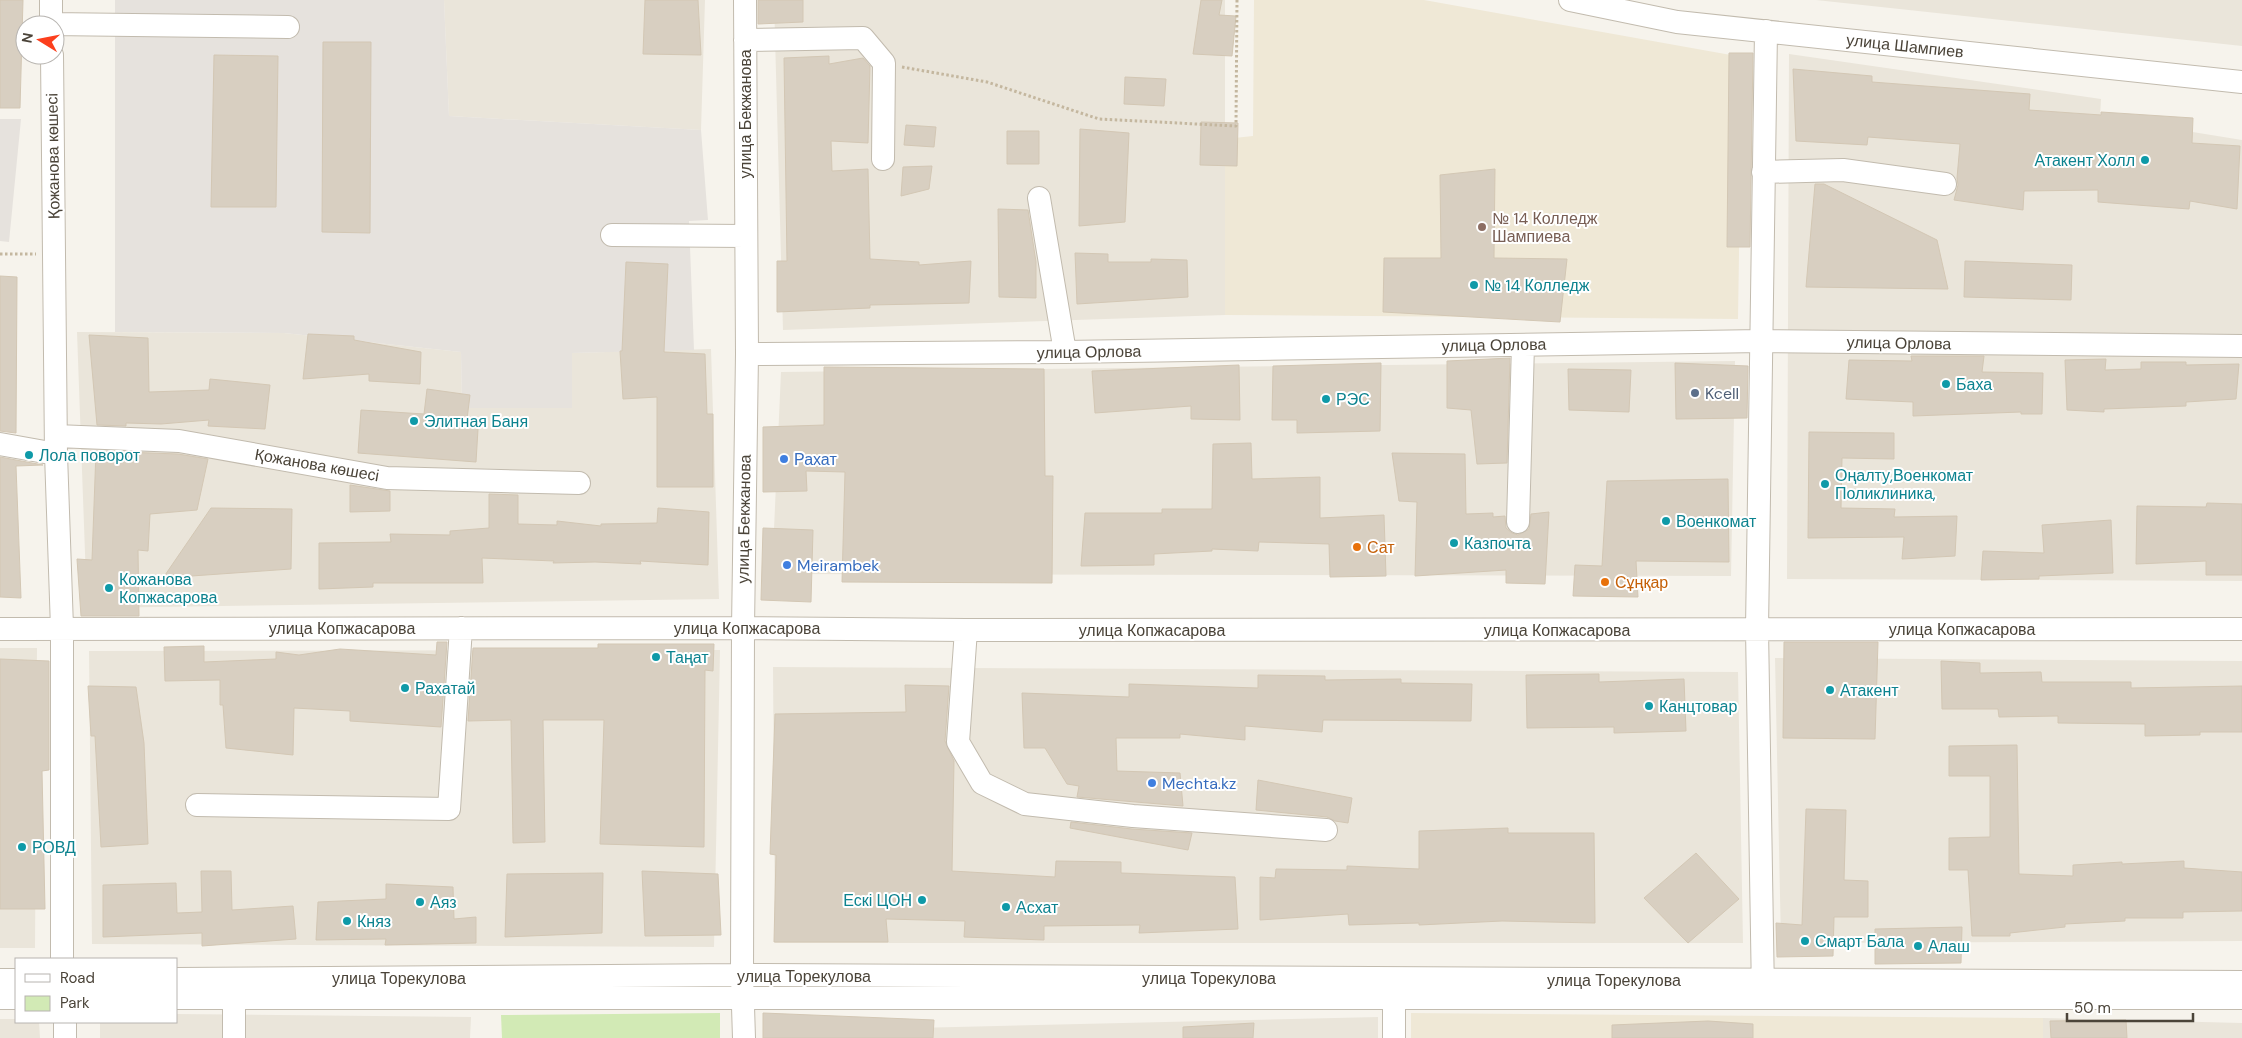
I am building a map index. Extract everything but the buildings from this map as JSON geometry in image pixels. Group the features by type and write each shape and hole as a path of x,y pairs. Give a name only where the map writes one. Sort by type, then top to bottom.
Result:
{"street":[{"path":"51,0 51,15"},
{"name":"улица Бекжанова","path":"744,1038 742,976 743,628 747,354 745,0"},
{"name":"улица Шампиев","path":"1570,0 1677,22 2242,82"},
{"path":"65,24 288,27"},
{"path":"1764,989 1757,630 1766,31"},
{"path":"745,40 863,38 884,63 883,159"},
{"name":"Қожанова көшесі","path":"52,65 56,445 62,628 62,958"},
{"path":"1763,172 1843,170 1945,184"},
{"path":"1039,198 1065,352"},
{"path":"612,235 746,236"},
{"name":"улица Орлова","path":"747,354 1065,352 1761,341 2242,346"},
{"path":"1518,522 1524,345"},
{"name":"Қожанова көшесі","path":"0,444 56,445 179,441 387,478 579,483"},
{"path":"197,805 449,809 461,628"},
{"name":"улица Копжасарова","path":"0,629 2242,629"},
{"path":"966,630 958,742 982,783 1025,804 1133,816 1326,830"},
{"name":"улица Торекулова","path":"178,979 742,976 1764,989 2242,998"},
{"path":"0,980 15,980"},
{"name":"улица Торекулова","path":"178,998 1394,998 1764,989 2242,982"},
{"path":"0,998 15,998"},
{"path":"234,998 234,1038"},
{"path":"1394,998 1394,1038"},
{"path":"65,1023 65,1038"}],"path":[{"path":"884,63 987,82 1099,120 1236,126 1237,0"},
{"path":"0,254 54,254"}],"shaded area":[{"path":"115,0 444,0 449,116 701,130 708,220 689,221 694,350 572,353 572,408 462,408 461,352 284,333 115,332"},
{"path":"444,0 705,0 701,130 449,116"},
{"path":"774,0 1225,0 1225,315 783,330"},
{"name":"№ 14 Колледж Шампиева","path":"1254,0 1424,0 1742,57 1738,319 1225,315 1225,139 1253,136"},
{"path":"1816,0 2242,0 2242,46"},
{"path":"1789,54 2101,99 2100,117 2242,140 2242,581 1787,579"},
{"path":"0,119 21,119 9,242 0,241"},
{"path":"77,332 284,333 461,352 462,408 572,353 711,349 719,599 87,608"},
{"path":"1735,361 1731,576 772,574 781,372"},
{"path":"0,648 37,648 35,948 0,948"},
{"path":"720,650 714,947 92,944 89,651"},
{"path":"1775,658 2242,661 2242,941 1781,943"},
{"path":"773,667 1738,672 1743,943 775,943"},
{"path":"1411,1013 2043,1018 2043,1038 1411,1038"},
{"path":"178,1014 471,1017 470,1038 100,1038 100,1023 178,1023"},
{"path":"1378,1017 1378,1038 914,1038 914,1028"},
{"path":"2043,1018 2242,1023 2242,1038 2043,1038"},
{"path":"0,1019 15,1019 15,1023 39,1023 40,1038 0,1038"}],"green space":[{"path":"720,1013 720,1038 502,1038 501,1015"}],"place":[{"name":"Атакент Холл","path":"2145,160"},
{"name":"№ 14 Колледж Шампиева","path":"1482,227"},
{"name":"№ 14 Колледж","path":"1474,285"},
{"name":"Баха","path":"1946,384"},
{"name":"Kcell","path":"1695,393"},
{"name":"РЭС","path":"1326,399"},
{"name":"Элитная Баня","path":"414,421"},
{"name":"Лола поворот","path":"29,455"},
{"name":"Рахат","path":"784,459"},
{"name":"Оңалту,Военкомат Поликлиника,","path":"1825,484"},
{"name":"Военкомат","path":"1666,521"},
{"name":"Казпочта","path":"1454,543"},
{"name":"Сат","path":"1357,547"},
{"name":"Meirambek","path":"787,565"},
{"name":"Сұңқар","path":"1605,582"},
{"name":"Кожанова Копжасарова","path":"109,588"},
{"name":"Таңат","path":"656,657"},
{"name":"Рахатай","path":"405,688"},
{"name":"Атакент","path":"1830,690"},
{"name":"Канцтовар","path":"1649,706"},
{"name":"Mechta.kz","path":"1152,783"},
{"name":"РОВД","path":"22,847"},
{"name":"Ескі ЦОН","path":"922,900"},
{"name":"Аяз","path":"420,902"},
{"name":"Асхат","path":"1006,907"},
{"name":"Княз","path":"347,921"},
{"name":"Смарт Бала","path":"1805,941"},
{"name":"Алаш","path":"1918,946"}]}
